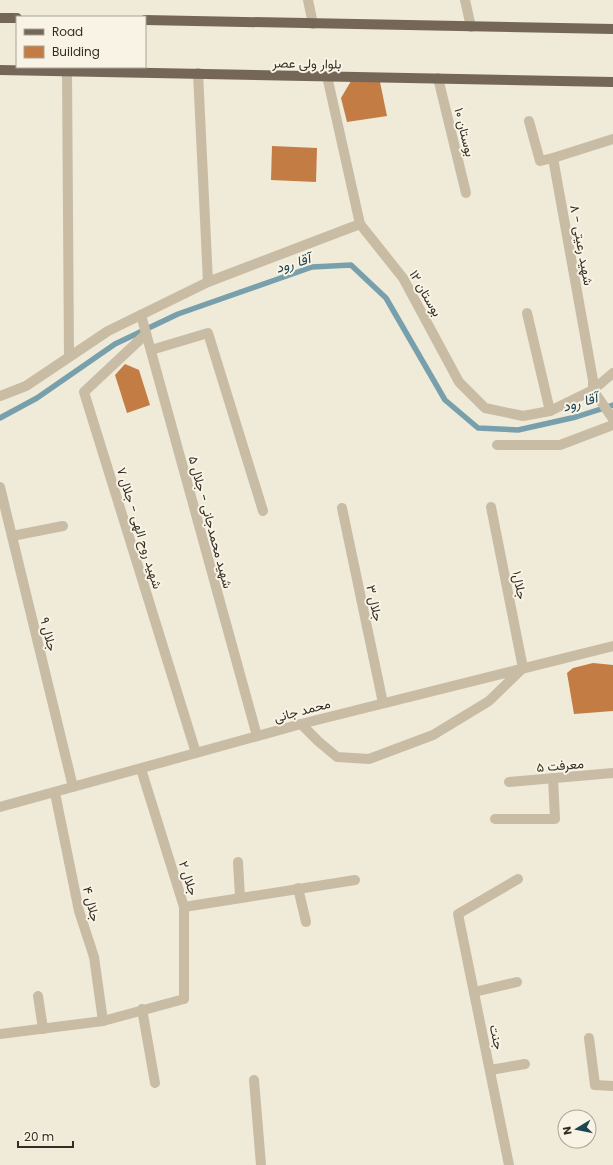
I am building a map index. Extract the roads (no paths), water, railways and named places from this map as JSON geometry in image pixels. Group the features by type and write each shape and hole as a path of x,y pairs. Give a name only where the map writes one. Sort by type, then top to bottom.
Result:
{"main road":[{"path":"0,18 16,18"},
{"path":"146,20 613,30"},
{"name":"بلوار ولی عصر","path":"0,70 613,82"}],"street":[{"path":"308,0 313,24"},
{"path":"465,0 471,27"},
{"path":"67,71 69,357"},
{"path":"198,74 208,282"},
{"name":"بوستان ۱۲","path":"327,76 360,224 404,278 459,382 485,408 523,416 550,410 593,390 613,373"},
{"name":"بوستان ۱۰","path":"438,78 466,193"},
{"path":"529,121 540,161 613,139"},
{"name":"شهید رعیتی - ۸","path":"552,158 561,196 593,390"},
{"path":"0,396 26,386 108,331 141,314 208,282 360,224"},
{"path":"528,313 550,410"},
{"name":"شهید محمدجانی - جلال ۵","path":"141,314 257,736"},
{"path":"151,350 208,333 263,511"},
{"name":"شهید روح الهی - جلال ۷","path":"146,334 84,392 196,753"},
{"path":"593,390 613,419"},
{"path":"497,445 560,445 613,425"},
{"name":"جلال ۹","path":"0,487 73,787"},
{"name":"جلال۱","path":"491,507 523,668"},
{"name":"جلال ۳","path":"342,508 383,703"},
{"path":"12,536 63,526"},
{"name":"محمد جانی","path":"0,807 301,724 613,646"},
{"path":"301,724 318,741 337,756 369,759 433,735 489,701 523,668"},
{"name":"جلال ۲","path":"140,769 184,907 184,999 142,1009"},
{"name":"معرفت ۵","path":"510,782 613,773"},
{"path":"495,819 555,819 553,778"},
{"name":"جلال ۴","path":"55,793 79,911 94,957 103,1021"},
{"path":"238,862 240,897"},
{"path":"184,907 355,880"},
{"name":"جنت","path":"509,1165 458,914 518,880"},
{"path":"298,888 306,922"},
{"path":"474,992 517,982"},
{"path":"38,996 43,1029"},
{"path":"0,1034 103,1021 142,1009 154,1083"},
{"path":"589,1038 595,1084 613,1086"},
{"path":"490,1070 525,1064"},
{"path":"254,1080 260,1165"}],"waterway":[{"name":"آقا رود","path":"0,418 37,398 115,344 178,314 312,267 351,265 386,298 445,400 478,428 518,430 576,417 613,405"}]}
